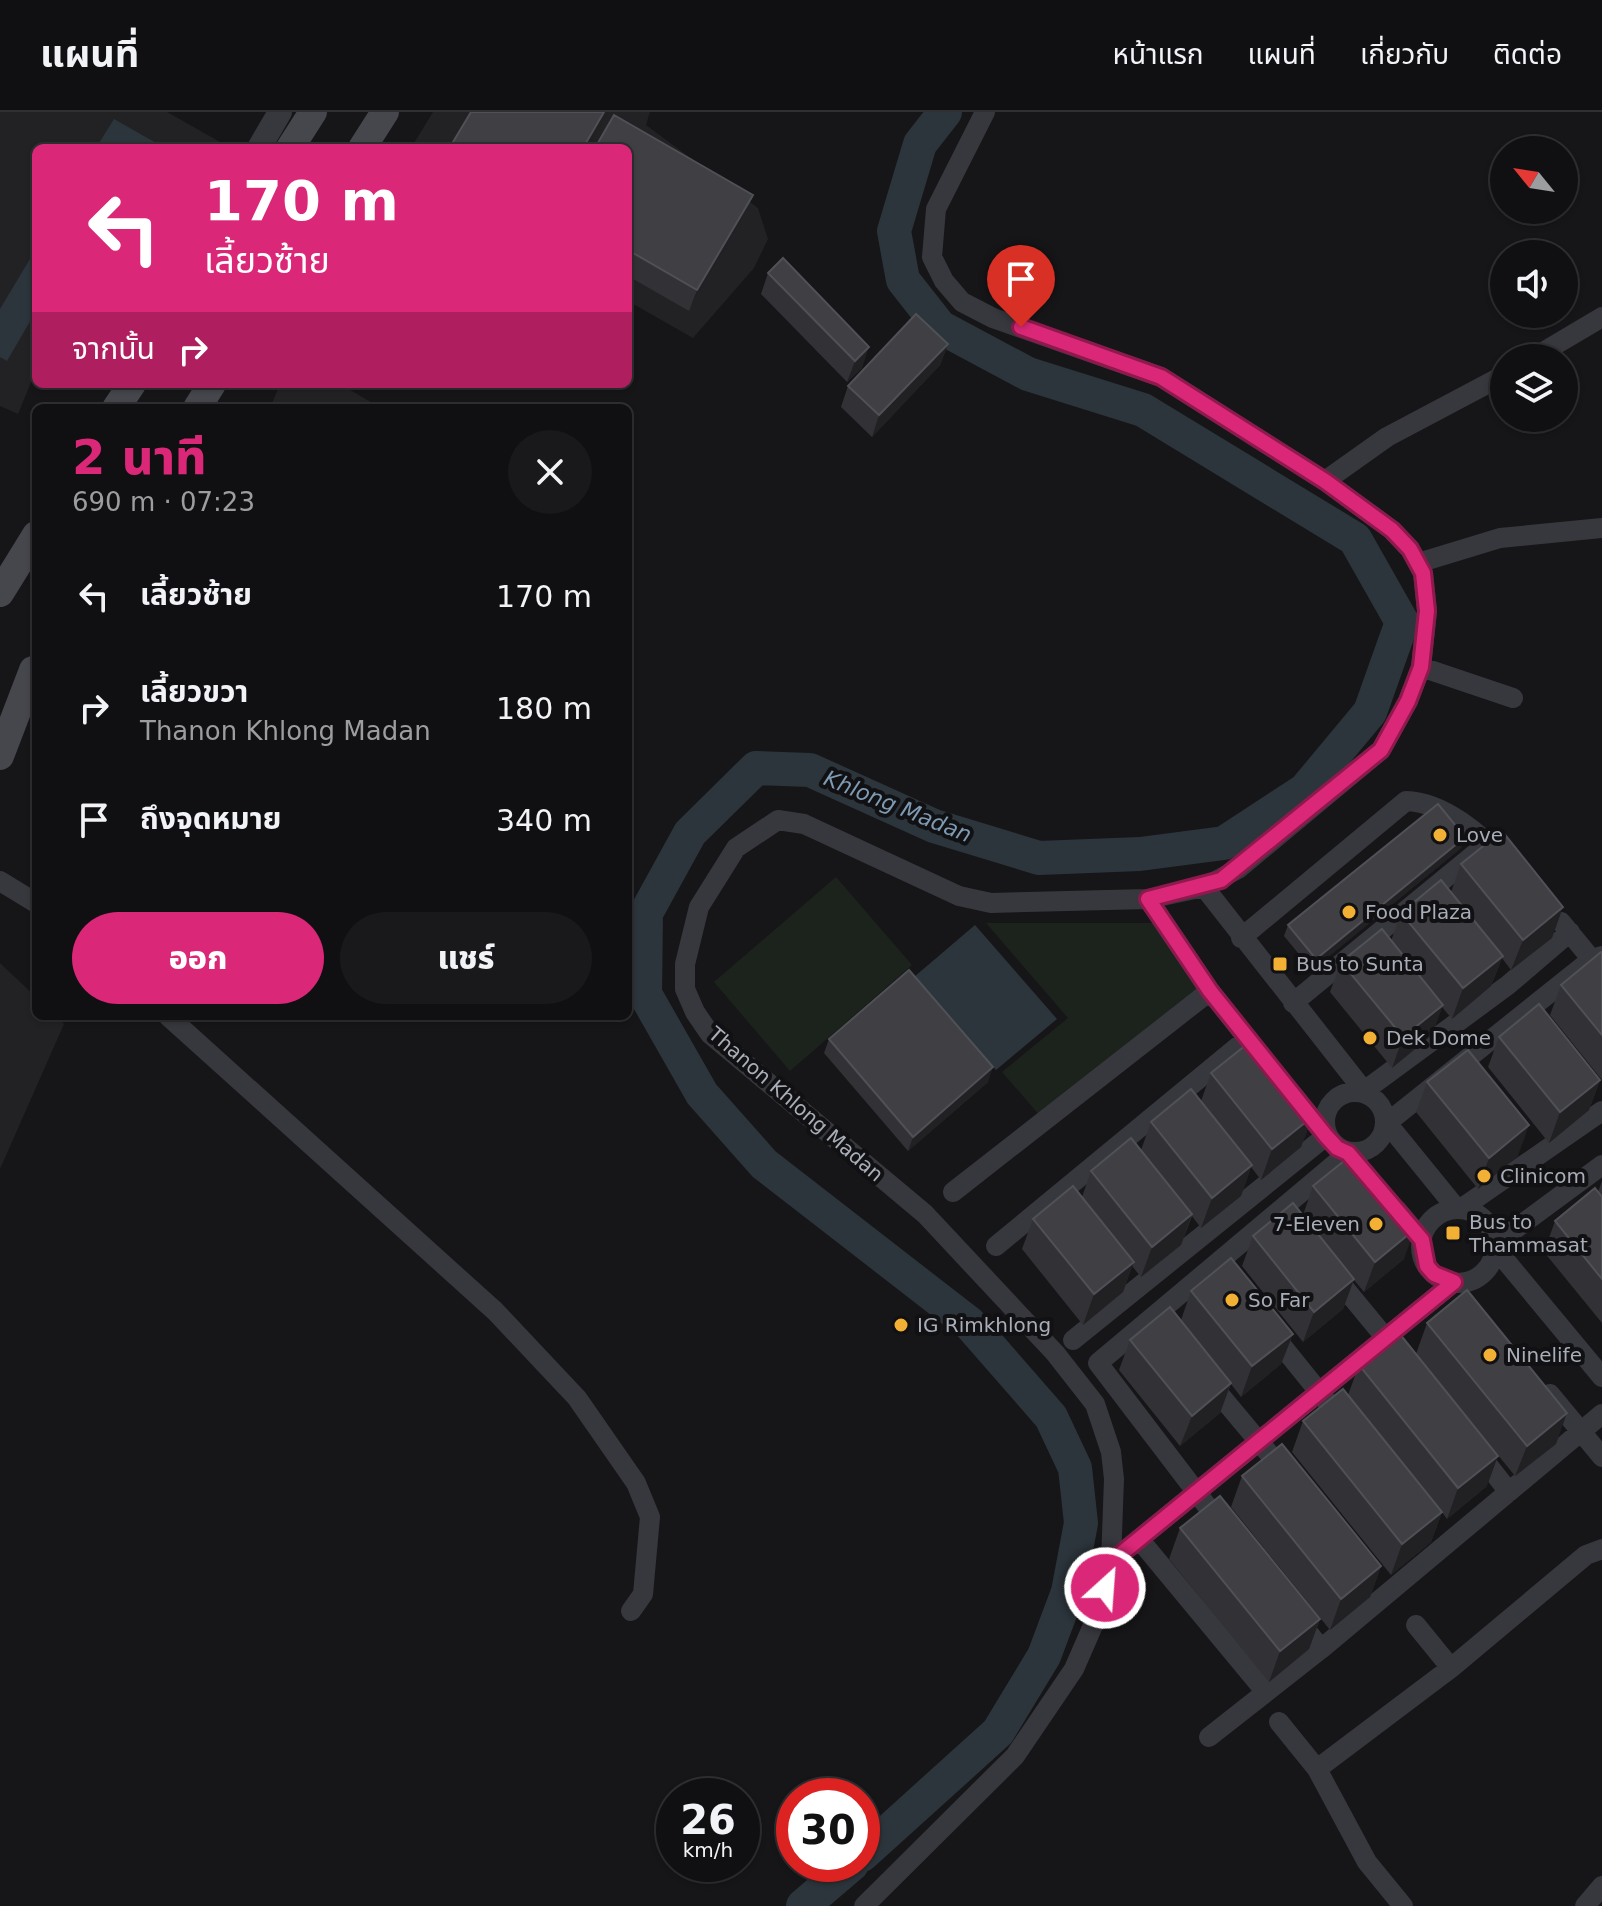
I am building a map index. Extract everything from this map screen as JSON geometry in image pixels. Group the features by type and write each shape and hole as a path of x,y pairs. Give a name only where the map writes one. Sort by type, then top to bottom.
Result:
{"main road":[{"path":"293,144 313,112"},
{"path":"365,144 385,112"},
{"path":"0,593 32,541"},
{"path":"0,723 32,670"},
{"path":"0,756 32,672"}],"street":[{"path":"261,144 280,112"},
{"name":"Thanon Khlong Madan","path":"864,1906 1015,1756 1045,1717 1074,1669 1098,1614 1111,1562 1111,1452 1095,1404 1055,1353 925,1214 710,1034 685,989 685,964 699,907 736,848 778,820 804,824 959,896 991,903 1148,899 1204,887 1238,869 1381,750 1408,701 1421,667 1427,611 1423,573 1418,563 1392,530 1325,481 1161,377 993,318 962,302 944,281 932,257 931,236 936,209 985,112"},
{"path":"1557,344 1602,317"},
{"path":"1325,481 1387,437 1490,382"},
{"path":"1418,563 1500,538 1602,528"},
{"path":"1421,667 1513,698"},
{"path":"1241,938 1406,801 1425,802 1488,842 1519,876"},
{"path":"1293,1003 1373,949 1488,842"},
{"path":"0,881 32,901"},
{"path":"1204,887 1364,1091 1378,1100 1387,1123 1459,1209 1472,1211 1489,1224 1495,1246 1602,1377"},
{"path":"1432,891 1448,911"},
{"path":"1148,899 1210,991 1247,1039 1326,1136 1337,1148 1348,1153 1422,1240 1427,1266 1434,1274 1456,1282 1477,1306"},
{"path":"1235,1541 1098,1363 1160,1324 1286,1216 1348,1153 1360,1151 1378,1140 1387,1123 1466,1068 1599,962 1550,910"},
{"path":"1326,1136 1324,1120 1352,1092 1364,1091 1435,1028 1508,985 1570,932"},
{"path":"1491,964 1508,985"},
{"path":"953,1192 1210,991"},
{"path":"172,1020 495,1311 577,1398 636,1483 650,1517 643,1594 631,1611"},
{"path":"996,1246 1247,1039"},
{"path":"1422,1240 1431,1220 1459,1209 1599,1105"},
{"path":"1073,1340 1326,1136"},
{"path":"1111,1562 1456,1282 1484,1273 1495,1246 1602,1165"},
{"path":"1320,1257 1405,1362"},
{"path":"1254,1312 1338,1416"},
{"path":"1193,1363 1298,1488"},
{"path":"1533,1374 1602,1457"},
{"path":"1209,1737 1321,1649 1379,1588 1440,1539 1509,1492 1602,1414"},
{"path":"1462,1433 1509,1492"},
{"path":"1139,1539 1265,1691"},
{"path":"1317,1769 1451,1668 1586,1555 1602,1549"},
{"path":"1283,1601 1321,1649"},
{"path":"1416,1625 1451,1668"},
{"path":"1279,1722 1317,1769 1367,1862 1403,1906"},
{"path":"1585,1906 1602,1886"}],"shaded area":[{"path":"0,112 167,112 224,144 32,144 32,380 18,414 0,406"},
{"path":"433,112 650,112 646,125 758,208 768,239 754,268 693,338 632,303 632,144 413,144"},
{"path":"114,119 158,144 98,144"},
{"path":"32,256 32,318 7,361 0,357 0,309"},
{"path":"278,388 347,388 374,404 272,404"},
{"path":"836,877 912,965 790,1071 714,982"},
{"path":"986,923 1155,923 1201,993 1042,1118 1002,1072 1068,1018"},
{"path":"975,925 1057,1019 996,1070 914,977"},
{"path":"0,963 32,993 32,1020 60,1020 64,1024 0,1169"}],"building":[{"path":"471,112 604,112 585,144 452,144"},
{"path":"614,115 753,195 697,290 632,252 632,144 597,144"},
{"path":"783,258 869,347 855,361 768,273"},
{"path":"916,314 948,344 879,415 848,386"},
{"path":"1438,804 1465,837 1316,959 1288,925"},
{"path":"1502,831 1563,907 1523,940 1461,864"},
{"path":"1441,880 1503,956 1463,988 1401,913"},
{"path":"1382,929 1443,1005 1403,1037 1341,962"},
{"path":"1602,953 1602,1035 1561,985"},
{"path":"909,970 993,1067 913,1137 829,1039"},
{"path":"1539,1004 1600,1080 1560,1112 1499,1037"},
{"path":"1251,1041 1312,1117 1272,1149 1211,1073"},
{"path":"1468,1050 1529,1125 1489,1158 1427,1082"},
{"path":"1191,1089 1252,1165 1212,1198 1151,1122"},
{"path":"1131,1138 1192,1214 1152,1247 1091,1171"},
{"path":"1354,1153 1415,1229 1375,1262 1313,1186"},
{"path":"1073,1186 1134,1262 1094,1294 1033,1219"},
{"path":"1595,1188 1602,1197 1602,1279 1555,1221"},
{"path":"1293,1203 1354,1279 1314,1312 1253,1236"},
{"path":"1231,1258 1293,1334 1252,1366 1191,1291"},
{"path":"1467,1290 1567,1413 1527,1446 1427,1323"},
{"path":"1170,1307 1231,1383 1192,1416 1130,1340"},
{"path":"1399,1333 1498,1456 1458,1488 1359,1365"},
{"path":"1343,1389 1442,1512 1402,1544 1303,1421"},
{"path":"1282,1444 1381,1566 1341,1599 1242,1476"},
{"path":"1220,1496 1320,1619 1280,1651 1180,1528"}],"waterway":[{"name":"Khlong Madan","path":"880,1839 998,1732 1044,1656 1068,1592 1081,1523 1075,1468 1051,1417 969,1323 764,1164 702,1094 645,994 646,913 690,833 756,768 810,770 934,826 1039,858 1140,854 1224,843 1305,790 1370,712 1402,622 1355,539 1143,410 1028,374 940,327 903,280 894,231 920,144 945,112"},
{"name":"Khlong Madan","path":"803,1906 831,1882"}],"place":[{"name":"Love","path":"1440,835"},
{"name":"Food Plaza","path":"1349,912"},
{"name":"Bus to Sunta","path":"1280,964"},
{"name":"Dek Dome","path":"1370,1038"},
{"name":"Clinicom","path":"1484,1176"},
{"name":"7-Eleven","path":"1376,1224"},
{"name":"Bus to Thammasat","path":"1453,1233"},
{"name":"So Far","path":"1232,1300"},
{"name":"IG Rimkhlong","path":"901,1325"},
{"name":"Ninelife","path":"1490,1355"}],"route":[{"path":"1021,327 1161,377 1325,481 1392,530 1410,549 1423,573 1427,611 1421,667 1408,701 1381,750 1221,880 1204,887 1148,899 1210,991 1247,1039 1326,1136 1337,1148 1348,1153 1422,1240 1427,1266 1443,1280 1454,1282 1111,1562 1105,1588"}]}
